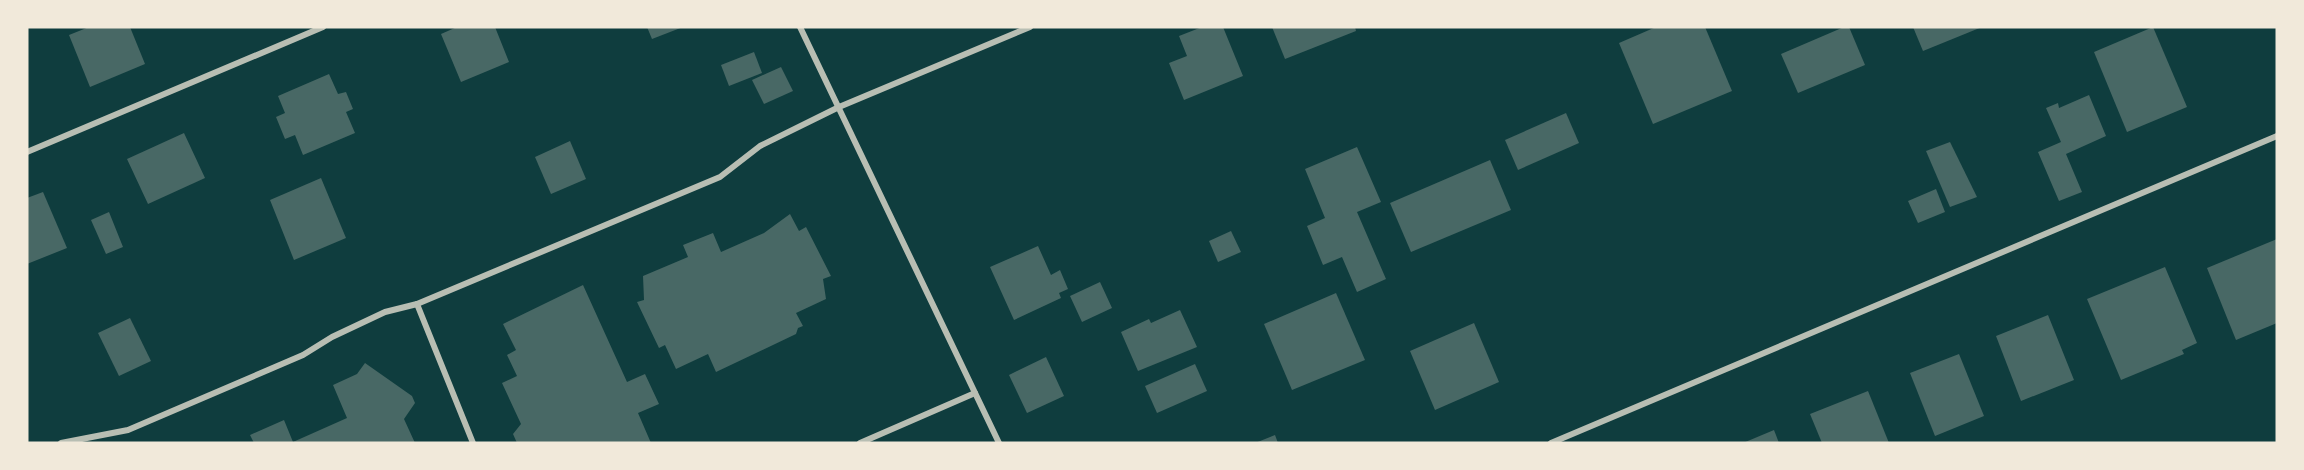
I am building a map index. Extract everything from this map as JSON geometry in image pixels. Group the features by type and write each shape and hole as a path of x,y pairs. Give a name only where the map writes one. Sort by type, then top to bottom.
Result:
{"street":[{"path":"27,152 324,27"},
{"path":"800,27 999,443"},
{"path":"61,443 128,430 303,355 332,337 385,312 417,304 720,177 760,146 839,107 1030,27"},
{"path":"1551,443 2277,136"},
{"path":"417,304 473,443"},
{"path":"860,443 975,393"}],"building":[{"path":"89,27 130,27 145,64 90,87 69,35"},
{"path":"457,27 495,27 509,62 461,82 441,34"},
{"path":"647,27 683,27 652,39"},
{"path":"1202,27 1223,27 1243,76 1184,100 1169,63 1187,56 1179,36"},
{"path":"1272,27 1355,27 1356,31 1285,59"},
{"path":"1656,27 1705,27 1732,91 1653,124 1619,43"},
{"path":"1844,27 1849,27 1865,65 1798,93 1781,54"},
{"path":"1913,27 1982,27 1923,51"},
{"path":"2153,27 2187,107 2127,132 2094,52"},
{"path":"754,52 762,73 729,86 721,65"},
{"path":"781,67 793,91 764,104 752,80"},
{"path":"329,74 338,94 346,92 353,109 346,112 355,133 303,155 295,135 285,139 276,117 285,113 278,96"},
{"path":"2089,95 2106,136 2066,154 2082,192 2059,201 2038,152 2061,142 2046,108 2058,103 2059,108"},
{"path":"1566,113 1579,143 1518,170 1505,140"},
{"path":"184,133 205,178 148,204 127,159"},
{"path":"570,141 586,179 551,194 535,157"},
{"path":"1950,142 1977,197 1950,207 1926,151"},
{"path":"1357,147 1381,202 1357,212 1386,279 1357,292 1342,257 1323,265 1307,226 1325,218 1305,169"},
{"path":"1490,160 1511,210 1411,252 1390,203"},
{"path":"321,178 346,238 294,260 270,200"},
{"path":"1936,189 1945,212 1918,223 1908,201"},
{"path":"43,192 67,248 27,264 27,198"},
{"path":"109,212 123,247 106,254 91,220"},
{"path":"790,214 799,231 806,227 831,276 823,279 826,299 796,313 803,326 798,328 796,334 716,372 708,354 676,369 665,345 659,348 637,302 644,300 643,276 688,257 683,245 713,233 721,252 764,233"},
{"path":"1231,231 1241,252 1218,262 1209,241"},
{"path":"2277,239 2277,323 2236,340 2207,268"},
{"path":"1038,246 1051,275 1060,270 1068,289 1059,293 1061,298 1014,320 990,267"},
{"path":"2165,267 2197,343 2182,350 2184,354 2121,380 2087,299"},
{"path":"1100,282 1112,308 1082,322 1070,296"},
{"path":"583,285 627,382 645,374 659,404 638,413 651,443 517,443 513,434 521,424 502,383 517,376 507,355 516,350 503,324"},
{"path":"1336,293 1365,360 1292,390 1264,324"},
{"path":"1180,310 1197,347 1138,371 1121,332 1149,319 1151,323"},
{"path":"2048,315 2074,380 2021,401 1996,336"},
{"path":"130,318 151,361 119,376 98,333"},
{"path":"1474,323 1499,382 1435,410 1410,351"},
{"path":"1959,354 1984,416 1935,436 1910,373"},
{"path":"1046,357 1064,396 1027,413 1009,375"},
{"path":"365,363 412,396 415,403 404,419 415,443 254,443 250,435 284,420 293,442 347,418 333,385 357,374"},
{"path":"1195,364 1207,391 1157,413 1145,386"},
{"path":"1868,391 1889,443 1822,443 1810,414"},
{"path":"1774,430 1779,443 1743,443"},
{"path":"1275,435 1278,443 1255,443"}]}
